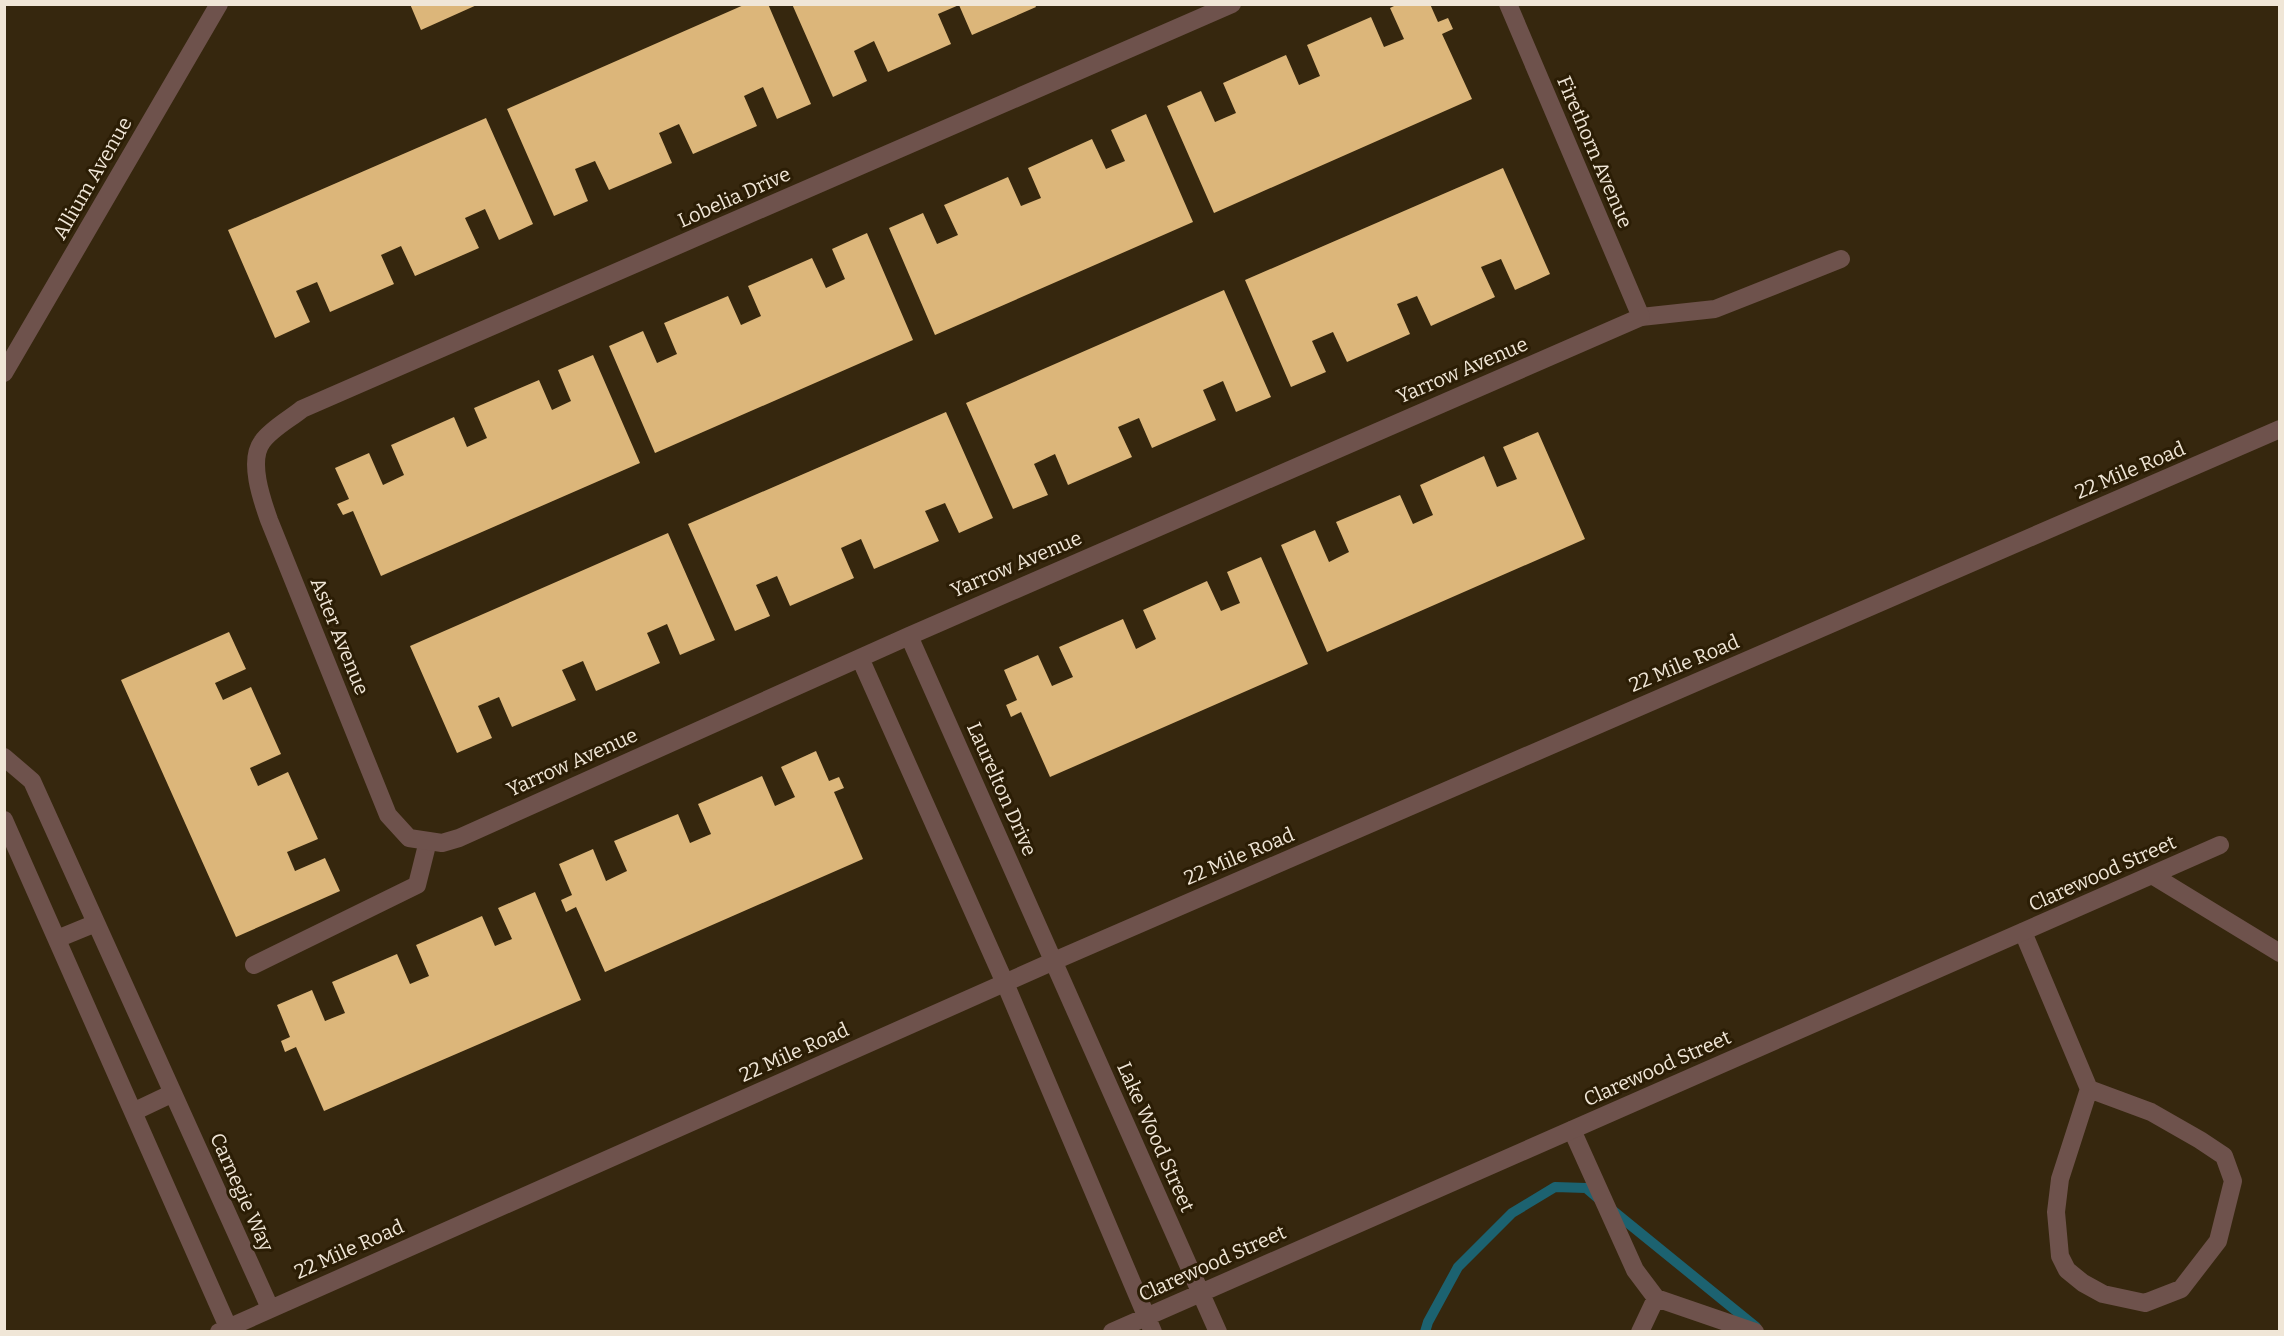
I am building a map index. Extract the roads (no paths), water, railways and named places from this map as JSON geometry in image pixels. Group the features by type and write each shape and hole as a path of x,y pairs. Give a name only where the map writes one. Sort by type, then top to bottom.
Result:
{"street":[{"name":"Allium Avenue","path":"4,373 219,4"},
{"name":"Lobelia Drive","path":"261,443 302,410 1232,4"},
{"name":"Firethorn Avenue","path":"1508,4 1641,317"},
{"name":"Yarrow Avenue","path":"409,838 442,843 459,838 909,636 1641,317 1715,309 1841,259"},
{"name":"22 Mile Road","path":"224,1329 1054,961 2280,429"},
{"name":"Aster Avenue","path":"261,443 256,460 260,492 268,520 388,815 409,838"},
{"name":"Laurelton Drive","path":"909,636 1054,961"},
{"path":"860,658 1005,983 1150,1324"},
{"name":"Carnegie Way","path":"4,757 32,781 270,1308"},
{"path":"4,820 133,1112 224,1329"},
{"path":"254,965 417,885 428,841"},
{"name":"Clarewood Street","path":"1112,1332 1150,1324 1200,1293 2220,845"},
{"path":"2152,875 2280,953"},
{"path":"57,939 96,922"},
{"path":"2023,932 2089,1089 2060,1179 2056,1212 2060,1256 2067,1270 2103,1294 2145,1303 2181,1289 2218,1241 2233,1181 2224,1156 2200,1140 2151,1112 2089,1089"},
{"name":"Lake Wood Street","path":"1054,961 1218,1332"},
{"path":"133,1112 173,1093"},
{"path":"1572,1130 1635,1270 1656,1298 1755,1332"},
{"path":"1640,1332 1656,1298"}],"waterway":[{"path":"1425,1332 1428,1322 1458,1267 1512,1213 1555,1187 1586,1188 1600,1200"},
{"path":"1612,1210 1756,1327"}]}
